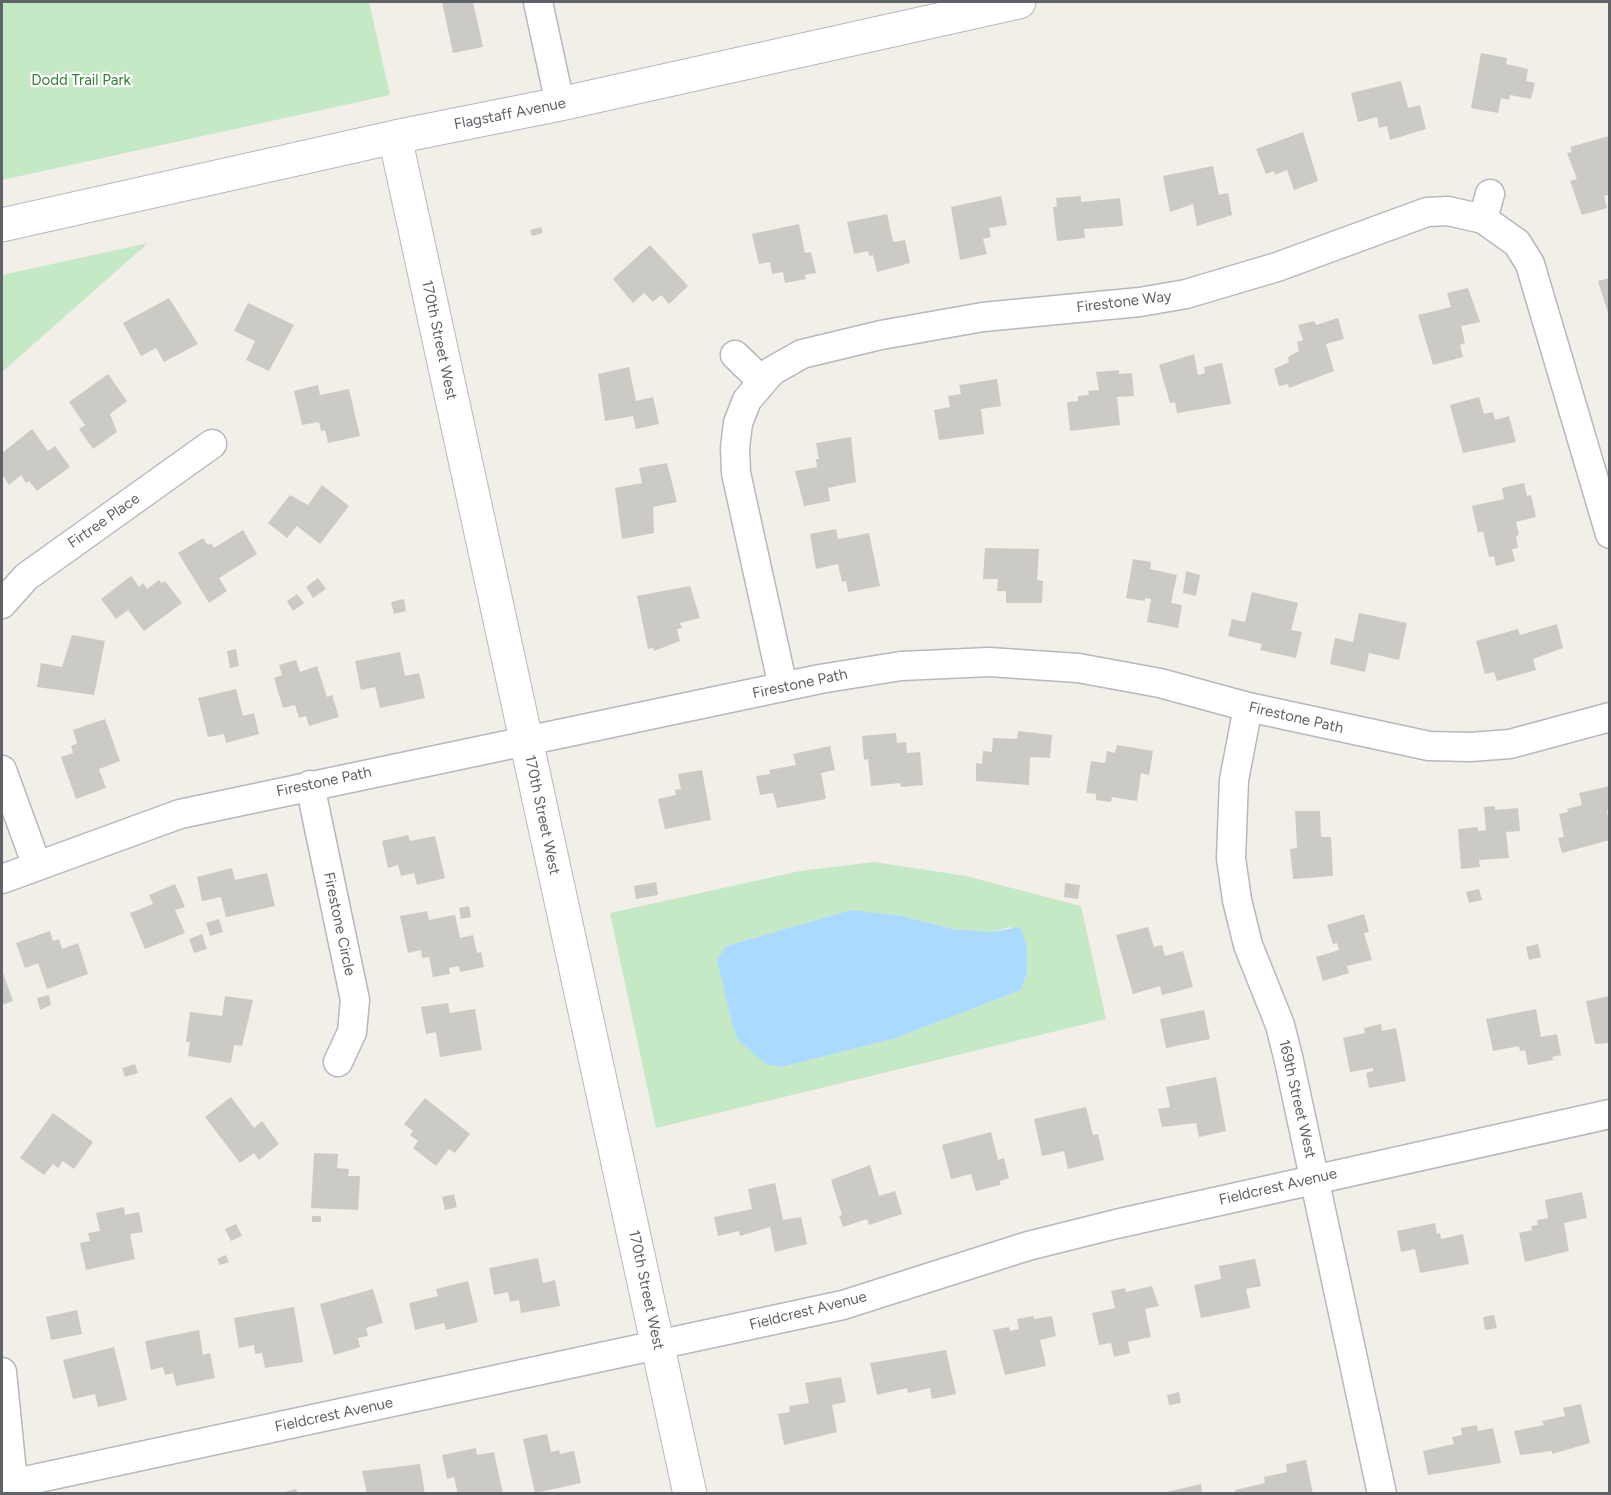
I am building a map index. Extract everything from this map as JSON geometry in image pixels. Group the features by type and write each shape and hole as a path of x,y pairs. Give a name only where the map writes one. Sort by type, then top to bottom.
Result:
{"street":[{"path":"538,2 560,104"},
{"name":"Flagstaff Avenue","path":"2,225 394,137 560,104 1019,2"},
{"name":"170th Street West","path":"394,137 690,1494"},
{"name":"Firestone Way","path":"783,687 736,473 735,448 738,423 747,400 762,381 786,361 802,354 881,335 983,317 1140,302 1186,294 1277,267 1427,212 1486,206 1516,243 1534,273 1610,534"},
{"path":"735,355 762,381"},
{"name":"Firtree Place","path":"2,604 26,577 212,444"},
{"name":"Firestone Path","path":"2,879 180,814 783,687 901,666 989,662 1078,668 1160,683 1248,707 1389,739 1440,746 1510,744 1610,717"},
{"name":"169th Street West","path":"1248,707 1234,780 1231,858 1236,890 1248,945 1282,1034 1382,1494"},
{"path":"2,770 37,866"},
{"name":"Firestone Circle","path":"310,785 355,1000 352,1032 338,1062"},
{"name":"Fieldcrest Avenue","path":"7,1484 843,1305 1028,1246 1314,1178 1610,1114"},
{"path":"2,1372 7,1484"}],"green space":[{"name":"Dodd Trail Park","path":"2,2 369,2 390,95 2,180"},
{"path":"148,243 2,372 2,275"},
{"path":"874,862 966,876 1081,906 1106,1019 656,1128 610,913 800,871","holes":["851,910 901,916 953,929 991,932 1010,927 1027,949 1027,972 1021,990 896,1038 781,1067 739,1041 733,1027 718,961 726,946"]}],"water":[{"path":"851,910 901,916 953,929 991,932 1021,927 1027,949 1027,972 1021,990 896,1038 781,1067 766,1064 739,1041 733,1027 717,960 726,946"}],"building":[{"path":"442,2 473,2 483,47 453,53"},
{"path":"1481,53 1507,58 1506,64 1528,69 1526,81 1535,83 1531,99 1510,95 1509,100 1501,98 1498,113 1471,108"},
{"path":"1401,81 1408,108 1420,105 1426,129 1390,140 1387,126 1379,128 1377,117 1358,122 1351,93"},
{"path":"1303,132 1318,181 1294,190 1287,170 1275,175 1274,171 1266,174 1256,149"},
{"path":"1609,136 1610,194 1604,196 1607,208 1582,215 1570,181 1577,179 1567,153 1572,152 1570,147"},
{"path":"1213,166 1219,195 1228,193 1232,215 1197,226 1193,204 1170,212 1163,176"},
{"path":"1001,196 1007,225 989,228 991,237 983,239 987,254 960,260 951,207"},
{"path":"1081,196 1081,202 1120,198 1123,226 1084,229 1085,238 1057,241 1053,207 1057,207 1056,198"},
{"path":"887,214 893,242 905,240 910,263 877,272 873,255 869,256 868,251 854,254 847,222"},
{"path":"799,224 805,253 811,252 816,273 805,275 806,279 785,283 783,272 772,274 770,262 759,264 752,234"},
{"path":"541,227 543,233 532,236 530,230"},
{"path":"650,245 688,286 669,304 661,295 653,302 644,293 633,303 613,279"},
{"path":"1610,278 1610,316 1609,316 1598,281"},
{"path":"1468,288 1480,322 1461,326 1465,343 1460,345 1463,357 1433,365 1418,315 1451,307 1447,293"},
{"path":"169,298 198,344 164,362 156,348 141,356 123,323"},
{"path":"248,303 294,325 269,371 246,360 255,341 234,331"},
{"path":"1338,318 1344,339 1326,344 1334,371 1289,388 1288,384 1279,386 1274,369 1289,362 1288,357 1299,351 1297,342 1303,340 1298,325 1314,321 1316,325"},
{"path":"1194,354 1198,375 1205,373 1204,367 1222,363 1231,404 1177,413 1175,402 1170,403 1159,365"},
{"path":"629,367 636,401 653,397 659,424 636,429 633,416 605,421 598,374"},
{"path":"1119,370 1119,374 1132,373 1134,396 1117,397 1120,425 1070,431 1067,402 1078,401 1078,396 1089,395 1088,391 1099,390 1096,372"},
{"path":"108,374 127,401 110,414 117,432 93,449 79,429 85,425 69,402"},
{"path":"997,379 1001,406 981,409 984,434 939,440 934,410 950,407 948,396 961,394 959,385"},
{"path":"318,385 320,395 349,389 360,436 328,443 325,430 321,431 319,422 302,425 294,391"},
{"path":"1479,397 1484,414 1493,412 1495,420 1509,416 1516,442 1463,453 1450,405"},
{"path":"32,429 48,451 55,446 70,467 37,491 29,481 26,483 21,475 9,485 2,474 2,453"},
{"path":"851,437 856,482 828,488 830,501 804,506 795,471 817,467 816,459 819,459 816,443"},
{"path":"667,463 677,502 653,507 654,533 622,539 615,488 642,483 639,468"},
{"path":"1524,483 1527,496 1531,495 1536,517 1516,522 1519,535 1516,536 1518,548 1512,549 1515,561 1496,566 1494,556 1489,557 1483,531 1478,533 1472,506 1504,499 1502,488"},
{"path":"322,485 349,506 320,544 297,526 287,538 268,523 290,495 308,505"},
{"path":"836,529 838,539 869,533 880,586 848,592 846,581 842,582 838,564 816,569 810,534"},
{"path":"243,530 257,554 219,578 227,591 209,603 178,553 203,538 208,545 211,543 214,548"},
{"path":"985,548 1039,549 1037,580 1043,581 1042,603 1006,603 1006,591 997,591 998,579 983,579"},
{"path":"1133,559 1151,562 1150,569 1177,575 1171,603 1182,605 1178,628 1147,622 1151,599 1145,598 1145,601 1126,598"},
{"path":"1186,571 1200,575 1196,596 1183,593"},
{"path":"131,576 139,587 143,583 147,589 159,580 162,583 165,581 182,603 144,631 128,610 116,619 101,599"},
{"path":"318,578 326,589 313,598 306,587"},
{"path":"690,586 700,618 680,623 682,628 677,629 680,641 654,651 653,648 648,649 637,596"},
{"path":"1252,592 1298,603 1291,630 1302,632 1296,658 1260,650 1262,644 1228,636 1232,619 1245,622"},
{"path":"297,594 304,603 293,611 287,601"},
{"path":"404,599 406,611 394,614 391,602"},
{"path":"1359,613 1407,623 1399,660 1369,653 1365,672 1330,664 1335,638 1353,642"},
{"path":"1557,624 1563,648 1533,659 1536,670 1497,681 1494,672 1485,674 1476,641 1518,629 1520,635"},
{"path":"72,635 105,641 94,695 37,687 41,663 62,667"},
{"path":"236,649 239,666 230,668 227,651"},
{"path":"400,652 405,676 419,673 425,698 380,708 375,687 361,690 355,661"},
{"path":"296,660 300,672 317,666 327,697 332,695 339,717 309,726 306,716 299,718 295,705 283,708 274,678 282,675 279,665"},
{"path":"236,689 243,716 254,713 259,734 226,743 224,734 208,737 198,698"},
{"path":"105,719 120,761 99,769 106,788 76,799 61,757 73,753 71,746 77,743 73,730"},
{"path":"1018,731 1052,735 1050,758 1030,757 1029,785 976,781 976,763 982,764 983,751 992,752 993,738 1017,739"},
{"path":"896,733 897,743 906,742 907,753 920,752 923,785 901,787 900,783 871,786 868,759 864,760 862,736"},
{"path":"1117,745 1153,751 1149,775 1141,773 1137,801 1112,797 1111,802 1096,800 1096,794 1086,793 1091,761 1105,763 1107,751 1115,753"},
{"path":"830,746 835,770 821,773 826,799 777,808 773,793 760,795 756,776 770,774 769,770 796,765 793,754"},
{"path":"702,770 711,820 665,829 658,799 676,795 675,790 681,789 678,774"},
{"path":"1610,786 1610,810 1607,810 1610,840 1562,853 1558,838 1564,837 1559,814 1582,805 1579,793"},
{"path":"1495,806 1495,810 1518,808 1520,831 1506,832 1509,858 1479,860 1480,867 1461,869 1458,829 1478,827 1478,831 1486,830 1484,807"},
{"path":"1295,811 1320,811 1321,837 1331,837 1333,876 1293,879 1290,849 1297,848"},
{"path":"408,835 410,841 435,836 445,878 417,885 414,873 401,876 398,865 388,868 382,841"},
{"path":"232,868 235,880 267,873 275,906 226,917 221,897 202,901 197,877"},
{"path":"656,882 658,895 636,899 634,886"},
{"path":"1065,883 1080,885 1078,899 1064,897"},
{"path":"175,884 185,907 175,910 185,933 145,949 130,913 153,904 149,895"},
{"path":"1479,889 1482,900 1469,903 1466,892"},
{"path":"469,906 471,917 461,919 459,908"},
{"path":"427,911 429,920 455,915 460,938 473,935 477,953 481,952 484,967 460,972 459,966 449,968 450,974 433,977 429,957 422,958 421,950 408,953 400,916"},
{"path":"1364,914 1369,932 1364,933 1372,960 1347,966 1349,973 1323,981 1316,957 1339,950 1337,943 1333,944 1327,925"},
{"path":"219,919 223,932 210,936 206,923"},
{"path":"1148,927 1154,947 1162,945 1165,956 1183,951 1193,987 1162,995 1160,986 1133,994 1116,935"},
{"path":"50,931 53,941 59,939 62,949 78,943 88,974 47,989 38,963 25,968 16,943"},
{"path":"202,934 207,949 194,953 189,939"},
{"path":"1538,944 1541,957 1529,960 1526,947"},
{"path":"2,970 13,1001 2,1005"},
{"path":"49,995 51,1005 40,1010 37,998"},
{"path":"225,996 253,1000 242,1046 234,1045 231,1063 188,1056 190,1042 186,1042 190,1012 222,1016"},
{"path":"1610,996 1610,1043 1595,1044 1586,1001"},
{"path":"448,1003 450,1013 475,1009 482,1050 440,1057 436,1032 426,1034 421,1007"},
{"path":"1536,1009 1541,1037 1557,1034 1561,1055 1552,1057 1553,1060 1528,1065 1525,1050 1520,1051 1519,1046 1493,1051 1486,1019"},
{"path":"1204,1010 1210,1039 1166,1048 1160,1019"},
{"path":"1381,1024 1382,1031 1396,1028 1406,1081 1369,1088 1366,1073 1373,1071 1373,1068 1350,1072 1343,1038 1365,1033 1364,1028"},
{"path":"135,1064 138,1073 125,1077 122,1068"},
{"path":"1216,1077 1226,1131 1199,1137 1196,1123 1162,1127 1158,1109 1170,1107 1166,1087"},
{"path":"231,1097 254,1128 262,1121 279,1144 259,1160 254,1153 240,1163 205,1117"},
{"path":"425,1098 470,1134 455,1153 449,1149 436,1166 413,1148 418,1141 410,1135 413,1131 404,1124"},
{"path":"1086,1107 1093,1135 1098,1134 1104,1160 1068,1169 1064,1151 1042,1156 1034,1119"},
{"path":"53,1113 93,1142 74,1169 63,1161 58,1168 53,1164 44,1175 20,1158"},
{"path":"991,1132 998,1160 1004,1158 1009,1178 1000,1181 1000,1185 976,1191 971,1174 951,1179 942,1145"},
{"path":"314,1153 338,1154 337,1168 349,1169 348,1176 360,1176 358,1210 311,1208"},
{"path":"870,1165 879,1196 895,1191 902,1214 869,1225 867,1219 843,1227 839,1216 842,1215 831,1180"},
{"path":"775,1183 783,1220 801,1217 807,1244 775,1252 770,1227 740,1236 739,1231 718,1236 714,1217 752,1209 748,1189"},
{"path":"1582,1192 1587,1218 1564,1223 1569,1251 1525,1262 1519,1233 1532,1230 1531,1226 1538,1225 1537,1220 1548,1218 1545,1200"},
{"path":"454,1194 457,1207 445,1210 442,1197"},
{"path":"124,1207 125,1215 139,1212 143,1232 130,1234 135,1259 86,1270 80,1243 90,1241 88,1233 100,1231 96,1213"},
{"path":"312,1216 321,1216 321,1222 312,1222"},
{"path":"1435,1223 1437,1234 1440,1233 1441,1239 1463,1234 1469,1264 1420,1273 1415,1249 1401,1252 1397,1231"},
{"path":"236,1224 242,1236 231,1241 225,1229"},
{"path":"226,1255 229,1262 220,1265 217,1259"},
{"path":"538,1258 543,1283 555,1280 560,1306 521,1313 519,1300 510,1302 508,1292 494,1295 489,1268"},
{"path":"1255,1259 1261,1286 1246,1289 1250,1308 1201,1318 1194,1285 1221,1279 1219,1266"},
{"path":"468,1281 478,1322 446,1330 444,1323 415,1330 409,1303 438,1296 436,1289"},
{"path":"1152,1286 1159,1306 1145,1309 1151,1337 1128,1342 1130,1353 1114,1357 1111,1343 1099,1345 1092,1313 1115,1308 1111,1291 1125,1288 1126,1292"},
{"path":"373,1289 383,1323 366,1328 368,1336 358,1338 360,1347 334,1355 320,1304"},
{"path":"294,1307 303,1362 265,1368 262,1353 255,1354 254,1345 239,1348 234,1318"},
{"path":"77,1310 82,1334 51,1340 46,1317"},
{"path":"1494,1315 1497,1328 1485,1330 1483,1317"},
{"path":"1034,1316 1034,1319 1052,1316 1056,1336 1040,1340 1046,1366 1005,1375 993,1330 1009,1327 1010,1331 1019,1329 1017,1319"},
{"path":"199,1330 203,1355 210,1353 215,1378 176,1386 173,1373 165,1375 163,1367 151,1370 145,1341"},
{"path":"114,1347 127,1400 98,1407 95,1394 73,1399 63,1360"},
{"path":"946,1350 956,1394 932,1399 930,1388 908,1393 907,1388 877,1395 870,1363"},
{"path":"841,1377 846,1402 832,1405 837,1432 784,1445 778,1414 790,1412 789,1406 809,1403 805,1383"},
{"path":"1179,1392 1181,1403 1169,1405 1167,1395"},
{"path":"1581,1404 1590,1443 1552,1454 1552,1451 1520,1455 1514,1431 1544,1425 1542,1421 1565,1416 1563,1408"},
{"path":"1477,1425 1478,1431 1493,1428 1501,1463 1428,1475 1423,1451 1454,1444 1452,1437 1462,1435 1461,1428"},
{"path":"547,1434 551,1452 559,1450 560,1454 574,1451 581,1483 535,1493 523,1439"},
{"path":"476,1448 477,1455 494,1452 503,1494 458,1494 454,1477 447,1479 442,1455"},
{"path":"1306,1460 1313,1494 1236,1494 1235,1490 1265,1483 1264,1477 1287,1472 1286,1464"},
{"path":"420,1464 425,1494 367,1494 362,1471"},
{"path":"1201,1484 1202,1494 1168,1494 1167,1492"},
{"path":"296,1489 298,1494 281,1494 281,1493"}]}
